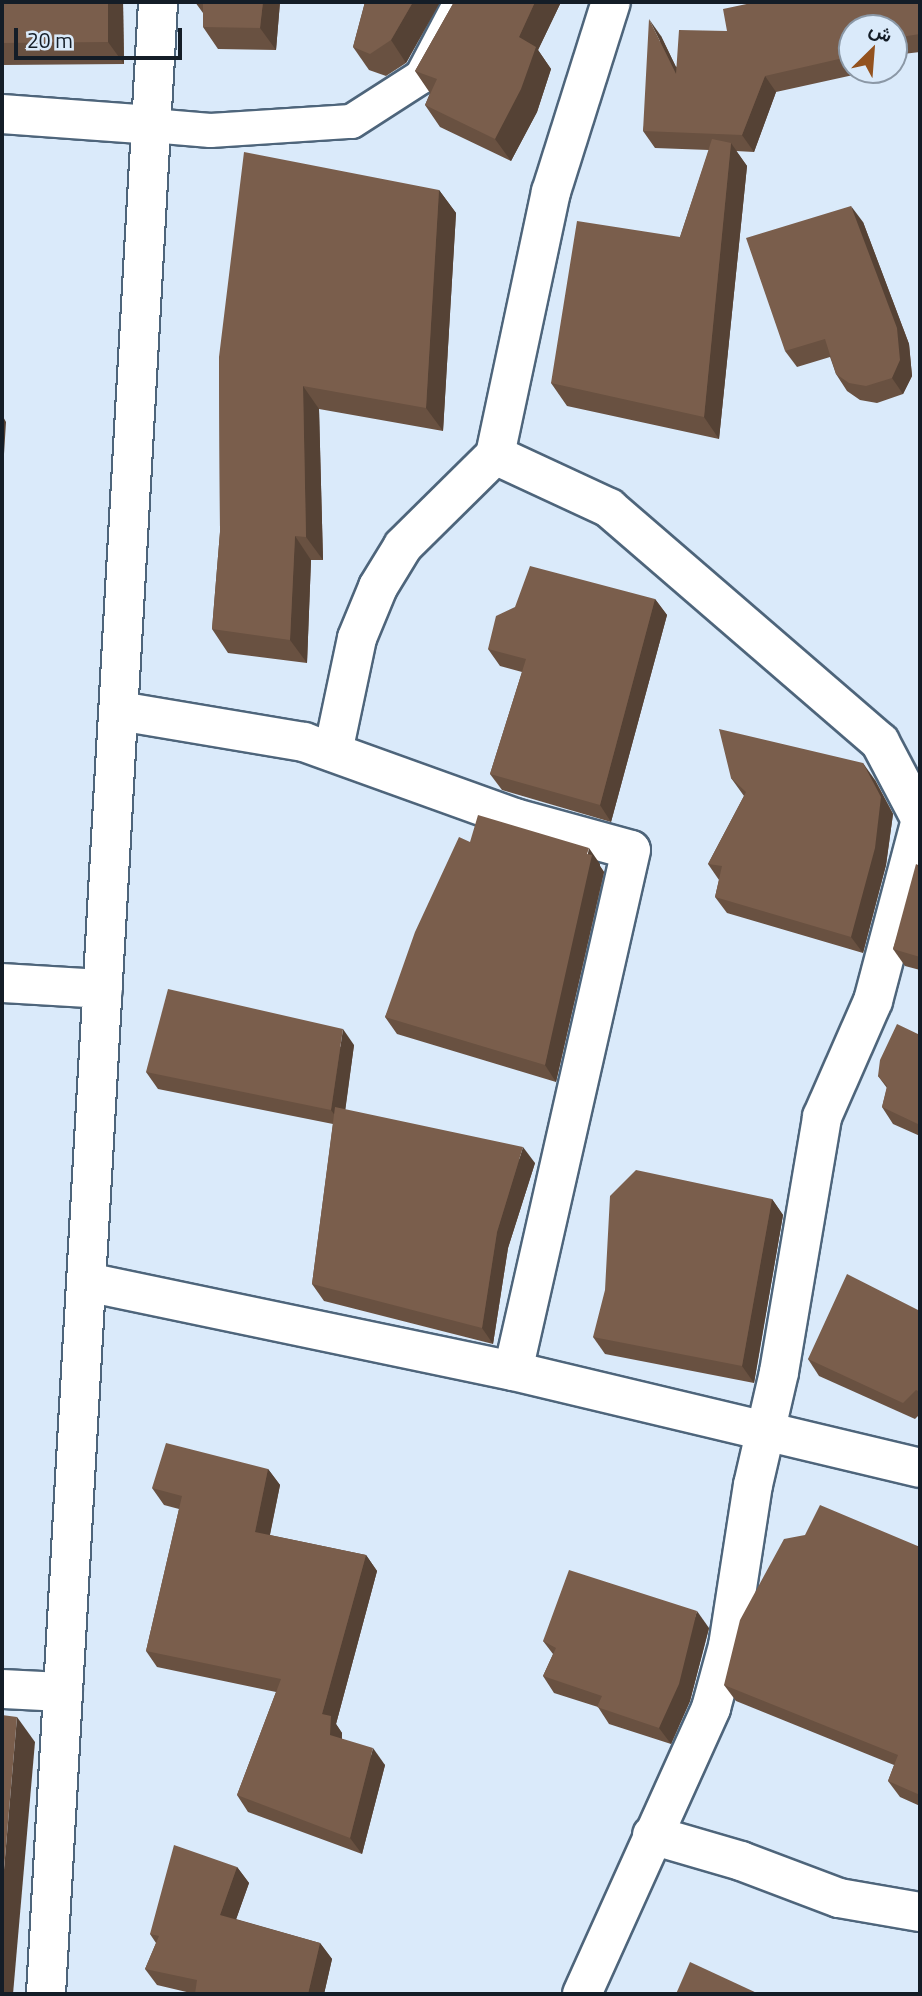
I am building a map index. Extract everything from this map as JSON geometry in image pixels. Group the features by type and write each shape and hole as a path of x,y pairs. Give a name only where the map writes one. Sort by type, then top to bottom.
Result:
{"street":[{"path":"46,1994 158,2"},
{"path":"333,752 357,638 378,587 403,546 495,455 551,192 611,2"},
{"path":"2,114 151,125"},
{"path":"495,455 609,508 880,741 920,820 873,1001 822,1117 728,1646 711,1708 582,1994"},
{"path":"119,711 304,742 515,818 631,850 513,1371"},
{"path":"2,983 103,989"},
{"path":"86,1282 513,1371 920,1468"},
{"path":"2,1689 63,1692"},
{"path":"652,1835 741,1861 839,1898 920,1912"}],"lane":[{"path":"151,125 210,130 351,121 421,76 460,2"}],"building":[{"path":"2,2 108,2 108,42 2,43"},
{"path":"203,2 263,2 260,28 203,27"},
{"path":"365,2 413,2 391,40 370,54 353,47"},
{"path":"454,2 535,2 519,37 536,47 521,89 495,139 425,105 437,79 415,71"},
{"path":"756,2 920,2 920,34 908,36 908,14 838,14 838,59 765,76 742,135 643,131 649,19 676,74 679,30 727,31 723,9"},
{"path":"712,139 731,143 704,417 551,383 577,221 680,237"},
{"path":"244,152 439,190 426,408 303,386 306,537 295,536 290,640 212,629 220,532 219,357"},
{"path":"851,206 897,328 900,360 892,378 866,386 849,383 836,374 825,339 785,351 746,238"},
{"path":"530,566 655,599 600,805 490,774 526,659 488,649 496,616 515,607"},
{"path":"719,729 863,763 881,797 875,848 851,937 715,897 722,866 708,864 746,792 731,778"},
{"path":"478,815 589,848 587,854 592,855 545,1065 385,1017 415,932 459,837 470,842"},
{"path":"916,864 920,866 920,957 893,949"},
{"path":"168,989 343,1029 331,1110 146,1072"},
{"path":"897,1024 920,1035 920,1125 882,1107 887,1086 878,1076 880,1060"},
{"path":"335,1107 523,1147 497,1232 482,1328 312,1284"},
{"path":"636,1170 772,1199 742,1366 593,1337 605,1290 610,1196"},
{"path":"847,1274 920,1311 920,1392 916,1390 903,1403 808,1359"},
{"path":"166,1443 268,1469 255,1532 366,1555 322,1714 331,1716 330,1735 373,1748 350,1838 237,1795 281,1679 146,1651 182,1496 152,1488"},
{"path":"820,1505 920,1547 920,1795 888,1781 898,1755 724,1685 740,1620 784,1539 805,1535"},
{"path":"569,1570 697,1611 679,1684 659,1728 597,1707 602,1696 543,1676 556,1648 543,1641"},
{"path":"2,1715 17,1717 2,1893"},
{"path":"174,1845 237,1867 220,1915 320,1943 308,1994 195,1994 197,1980 145,1969 159,1936 150,1934"},
{"path":"690,1962 759,1994 676,1994"}]}
